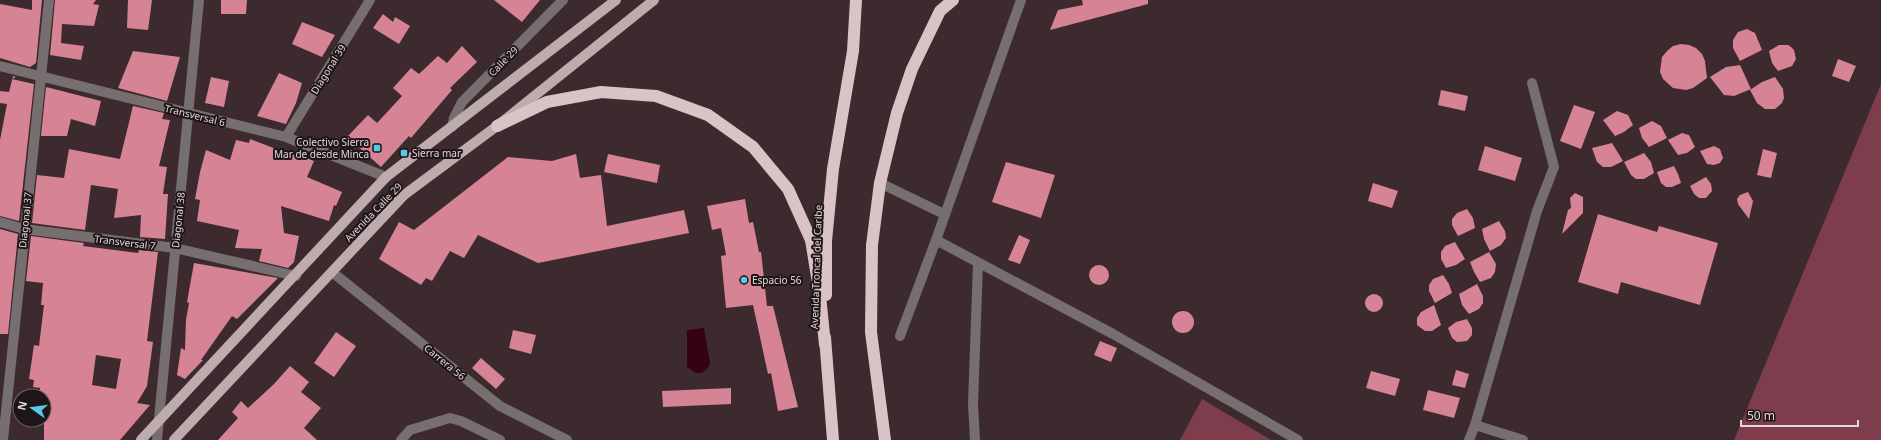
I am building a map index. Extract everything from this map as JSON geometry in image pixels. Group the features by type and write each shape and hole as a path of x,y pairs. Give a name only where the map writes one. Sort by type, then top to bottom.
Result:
{"highway":[{"name":"Avenida Troncal del Caribe","path":"833,440 825,345 826,241 832,169 853,51 856,0"},
{"path":"885,440 871,332 872,245 880,183 897,114 912,69 940,11 953,0"},
{"path":"497,126 547,102 601,92 656,96 708,115 753,147 788,189 811,240 820,294 825,345"}],"main road":[{"name":"Avenida Calle 29","path":"141,440 296,276 386,177 616,0"},
{"name":"Avenida Calle 29","path":"174,440 404,195 497,126 654,0"}],"street":[{"name":"Diagonal 37","path":"3,440 49,0"},
{"name":"Diagonal 38","path":"157,440 157,423 199,0"},
{"name":"Diagonal 39","path":"286,137 370,0"},
{"name":"Calle 29","path":"452,127 454,118 462,102 563,0"},
{"path":"900,336 936,240 1021,0"},
{"name":"Transversal 6","path":"0,66 188,114 286,137 386,177"},
{"path":"1469,440 1475,425 1537,211 1554,167 1532,83"},
{"path":"880,183 944,214"},
{"name":"Transversal 7","path":"0,222 24,229 175,248 296,276"},
{"path":"936,240 1113,334 1298,440"},
{"path":"974,440 973,404 978,263"},
{"name":"Carrera 56","path":"332,272 500,406 567,440"},
{"path":"401,440 410,430 450,418 461,421 500,440"},
{"path":"1475,425 1523,440"}],"shaded area":[{"path":"1881,84 1881,440 1734,440"},
{"path":"704,328 710,363 708,368 702,373 696,373 687,367 687,330"},
{"path":"1202,399 1271,440 1180,440"}],"building":[{"path":"32,0 42,0 36,63 30,67 0,58 0,4 32,10"},
{"path":"55,0 96,0 93,4 99,5 94,26 62,24 61,43 84,46 81,60 50,55"},
{"path":"128,0 152,0 148,30 127,28"},
{"path":"221,0 247,0 246,14 221,14"},
{"path":"494,0 540,0 522,22"},
{"path":"1082,0 1148,0 1148,4 1050,30 1058,10 1083,5"},
{"path":"383,14 393,22 395,17 410,26 399,44 373,28"},
{"path":"302,22 335,35 322,57 292,44"},
{"path":"1747,29 1755,33 1762,50 1740,61 1733,48 1733,40 1738,32"},
{"path":"1681,44 1696,48 1702,54 1705,61 1707,78 1693,88 1686,90 1673,88 1663,79 1660,72 1662,57 1673,46"},
{"path":"1779,45 1788,45 1791,47 1794,50 1796,59 1792,66 1778,71 1772,63 1769,51"},
{"path":"462,46 477,62 450,88 452,90 411,138 409,136 381,167 347,137 368,115 377,123 402,96 393,88 411,68 419,74 438,56 447,63"},
{"path":"133,51 180,57 167,101 118,88"},
{"path":"1838,59 1856,66 1849,82 1832,76"},
{"path":"1740,65 1751,89 1734,96 1724,95 1710,77 1726,67"},
{"path":"279,73 302,83 296,103 286,124 257,116"},
{"path":"211,77 229,81 224,107 205,103"},
{"path":"1775,77 1783,89 1784,98 1782,103 1775,109 1765,109 1757,103 1750,90 1762,82"},
{"path":"12,79 34,84 19,221 0,216 0,140 7,104 0,103 0,91 9,92"},
{"path":"46,87 101,101 95,126 71,119 67,136 41,136"},
{"path":"1441,90 1468,96 1465,111 1438,105"},
{"path":"1574,105 1595,112 1581,149 1560,141"},
{"path":"133,106 164,113 162,119 170,120 159,166 167,167 163,194 168,194 165,239 140,237 141,215 114,218 118,189 91,185 85,230 32,223 37,175 64,178 69,149 120,159"},
{"path":"1617,111 1628,115 1633,125 1624,132 1615,136 1603,120"},
{"path":"1652,121 1661,126 1667,138 1649,147 1642,138 1639,128"},
{"path":"1682,133 1689,135 1695,147 1687,153 1678,155 1668,140"},
{"path":"250,139 289,154 290,151 314,161 307,177 342,192 336,206 334,205 329,221 281,206 284,233 299,236 294,262 288,268 259,261 262,249 235,248 239,230 197,221 200,200 195,199 206,150 230,160 236,140 249,143"},
{"path":"1612,143 1623,161 1611,167 1603,167 1597,162 1592,148"},
{"path":"1485,146 1522,158 1515,181 1478,170"},
{"path":"1714,146 1720,149 1723,158 1720,163 1714,165 1707,164 1700,151"},
{"path":"1763,149 1777,153 1771,178 1757,175"},
{"path":"1644,153 1651,162 1654,173 1644,179 1636,179 1631,175 1624,162"},
{"path":"576,154 580,178 601,175 607,226 684,210 689,233 538,263 478,235 464,258 450,251 432,281 426,278 421,285 379,259 399,222 414,230 508,157 552,161"},
{"path":"608,154 660,165 657,183 604,172"},
{"path":"1006,162 1055,175 1041,218 992,202"},
{"path":"1674,166 1681,183 1672,187 1666,187 1661,183 1657,172"},
{"path":"1706,177 1711,184 1712,191 1706,198 1699,198 1694,194 1690,186"},
{"path":"1373,183 1398,191 1392,208 1368,201"},
{"path":"1748,192 1753,201 1749,219 1738,204 1737,199 1740,195"},
{"path":"1575,193 1583,197 1583,213 1562,234 1568,210 1571,208 1570,198"},
{"path":"745,199 749,223 753,222 759,252 761,252 767,306 773,306 798,407 778,411 771,373 768,374 753,305 726,308 721,256 726,255 721,228 712,230 707,206"},
{"path":"1467,209 1473,218 1475,228 1458,236 1452,225 1452,219 1457,213"},
{"path":"1598,214 1657,232 1659,226 1718,243 1700,305 1621,282 1618,294 1578,282"},
{"path":"1499,221 1505,231 1506,238 1501,245 1490,251 1484,239 1482,229"},
{"path":"0,229 18,234 8,334 0,334"},
{"path":"1019,235 1030,240 1020,264 1008,260"},
{"path":"31,236 84,243 83,246 138,253 139,250 158,252 147,341 153,342 147,386 137,403 150,405 120,440 44,440 44,428 52,428 52,388 33,387 34,380 29,379 34,345 39,346 44,305 41,305 43,283 26,281","holes":["96,355 121,359 116,389 92,385"]},
{"path":"1455,242 1465,259 1456,265 1446,268 1441,259 1441,252 1445,246"},
{"path":"1489,252 1496,264 1495,272 1491,278 1480,282 1470,262"},
{"path":"194,263 278,278 237,319 232,316 201,360 203,360 185,379 177,375 181,348 185,350 186,320 189,303 187,302"},
{"path":"1099,265 1106,268 1109,275 1106,282 1099,285 1092,282 1089,275 1092,268"},
{"path":"1443,275 1449,284 1452,293 1435,303 1429,291 1429,285 1433,279"},
{"path":"1477,284 1483,296 1483,303 1479,309 1469,314 1462,305 1459,294"},
{"path":"1374,294 1380,297 1383,303 1380,309 1374,312 1368,309 1365,303 1368,297"},
{"path":"1434,305 1441,325 1432,331 1425,331 1417,325 1417,318 1421,312"},
{"path":"1183,311 1191,314 1194,322 1191,330 1183,333 1175,330 1172,322 1175,314"},
{"path":"1467,319 1472,328 1472,335 1467,341 1457,342 1452,338 1448,328 1456,322"},
{"path":"513,330 536,335 531,354 509,348"},
{"path":"336,332 356,346 334,377 314,363"},
{"path":"1100,341 1117,348 1111,362 1094,355"},
{"path":"481,358 505,379 496,389 472,368"},
{"path":"290,366 309,382 301,392 321,408 304,428 317,440 218,440 238,418 232,412 241,401 248,408 274,384"},
{"path":"1456,370 1469,374 1465,388 1452,385"},
{"path":"1371,371 1400,379 1395,396 1366,388"},
{"path":"731,388 731,404 663,407 662,391"},
{"path":"1428,390 1460,398 1454,418 1423,410"}],"place":[{"name":"Colectivo Sierra Mar de desde Minca","path":"377,148"},
{"name":"Sierra mar","path":"404,153"},
{"name":"Espacio 56","path":"744,280"}]}
